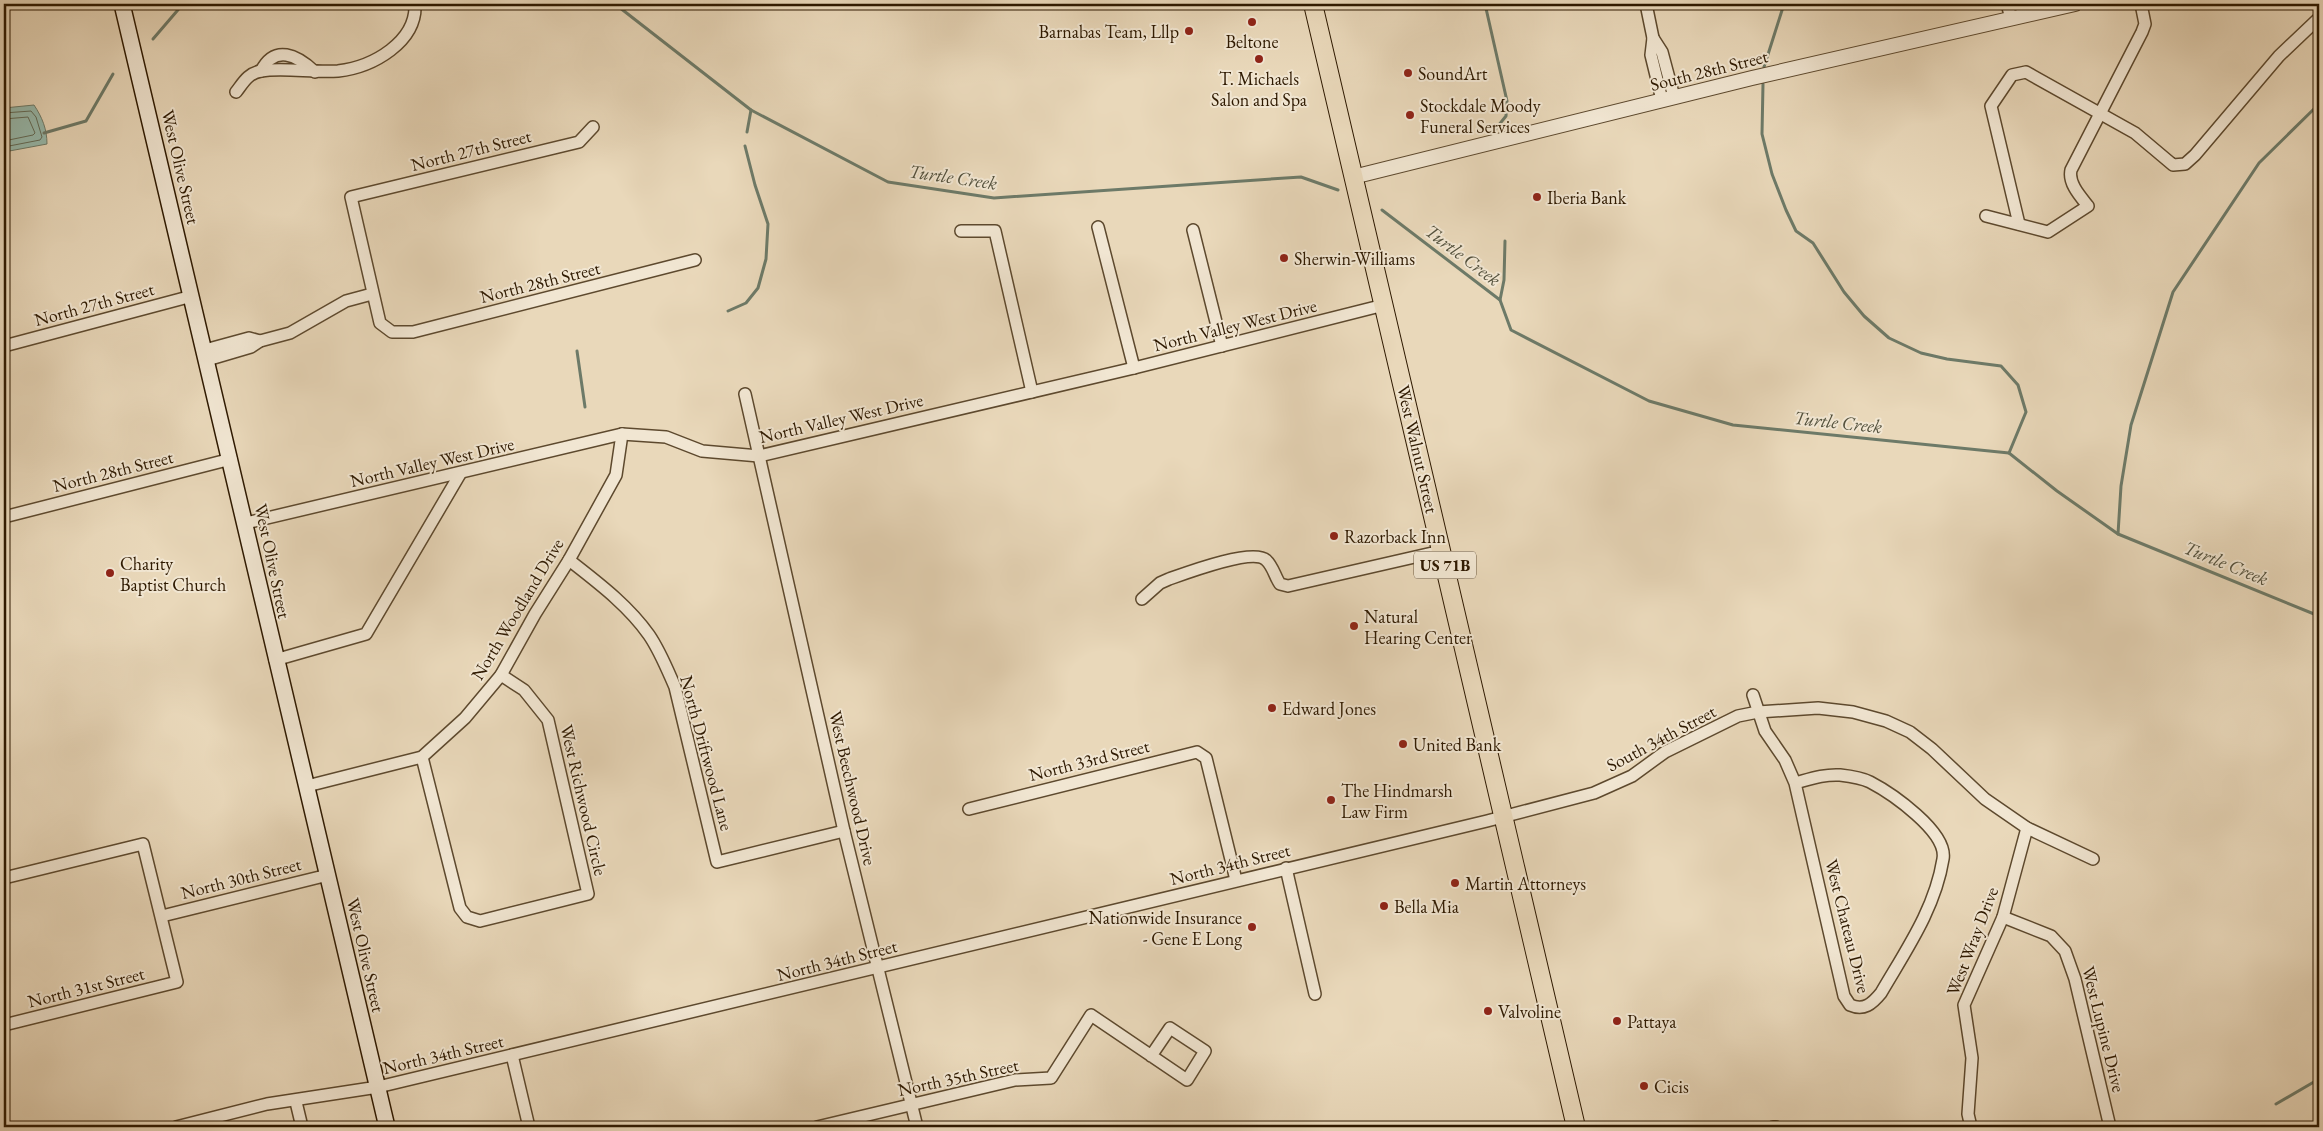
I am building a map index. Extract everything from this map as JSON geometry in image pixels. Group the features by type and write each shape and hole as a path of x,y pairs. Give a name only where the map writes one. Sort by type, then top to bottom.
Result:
{"main road":[{"name":"West Olive Street","path":"122,4 246,523 275,660 328,874 387,1127"},
{"name":"West Walnut Street","path":"1313,4 1576,1127"}],"street":[{"path":"236,92 248,76 261,71 314,72 340,70 364,64 388,52 408,35 416,13 415,4"},
{"path":"1646,4 1653,38 1662,52 1668,99"},
{"path":"2007,4 2011,18"},
{"name":"South 28th Street","path":"1353,177 1668,99 2075,4"},
{"path":"1986,216 2048,232 2088,206 2073,185 2070,173 2142,32 2145,24 2141,4"},
{"path":"2020,224 1991,106 2009,78 2016,73 2026,72 2136,133 2173,165 2184,164 2195,155 2279,56 2319,18"},
{"path":"261,71 266,62 282,54 293,56 304,62 314,72"},
{"name":"North 27th Street","path":"372,294 352,197 579,142 592,127"},
{"path":"1098,227 1134,368"},
{"path":"1193,230 1222,346"},
{"path":"961,231 995,231 1032,392"},
{"name":"North 28th Street","path":"372,294 380,323 392,332 413,332 695,260"},
{"path":"206,355 251,347 260,341 290,333 346,301 372,294"},
{"name":"North 27th Street","path":"4,346 192,296"},
{"name":"North Valley West Drive","path":"246,523 460,474 622,434 666,437 702,451 760,456 1134,368 1384,305"},
{"name":"West Beechwood Drive","path":"745,394 844,831 917,1127"},
{"name":"North Woodland Drive","path":"306,786 422,757 465,718 501,676 616,475 622,434"},
{"name":"North 28th Street","path":"4,517 231,459"},
{"path":"275,660 366,634 460,474"},
{"path":"1142,599 1160,583 1169,579 1241,559 1254,557 1263,559 1270,566 1280,584 1288,586 1441,551"},
{"name":"North Driftwood Lane","path":"569,560 616,598 648,634 664,661 675,687 717,862 844,831"},
{"name":"West Richwood Circle","path":"422,757 460,908 467,917 480,921 588,894 548,720 524,690 501,676"},
{"name":"West Chateau Drive","path":"1753,695 1765,732 1785,760 1795,783 1844,996 1850,1005 1862,1008 1874,1002 1881,993 1927,916 1944,857 1942,846 1934,834 1905,804 1868,781 1840,775 1818,776 1795,783"},
{"name":"South 34th Street","path":"1504,816 1594,793 1632,776 1673,748 1738,716 1758,712 1818,708 1853,712 1886,721 1910,732 1925,743 1985,799 2027,828 2093,859"},
{"name":"North 33rd Street","path":"969,809 1197,752 1206,758 1236,880"},
{"name":"North 34th Street","path":"176,1127 267,1104 296,1102 378,1088 1504,816"},
{"name":"West Wray Drive","path":"1971,1127 1968,1114 1972,1058 1964,1006 2003,917 2027,828"},
{"path":"4,878 143,844 162,916"},
{"path":"1286,868 1315,994"},
{"name":"North 30th Street","path":"162,916 328,874"},
{"name":"North 31st Street","path":"4,1025 177,982 162,916"},
{"name":"West Lupine Drive","path":"2003,917 2051,936 2065,951 2076,979 2110,1127"},
{"name":"North 35th Street","path":"817,1127 1015,1080 1050,1078 1091,1015 1151,1056 1187,1080 1205,1051 1170,1028 1151,1056"},
{"path":"512,1055 529,1127"},
{"path":"296,1102 302,1127"}],"water":[{"path":"34,105 44,123 47,144 4,152 4,108"}],"waterway":[{"path":"153,39 183,4"},
{"name":"Turtle Creek","path":"615,4 751,110 888,182 994,198 1301,177 1338,190"},
{"path":"1485,4 1507,101 1506,116 1494,131"},
{"path":"1764,67 1784,4"},
{"path":"44,133 86,121 113,74"},
{"path":"1763,84 1762,134 1772,174 1796,231 1813,243 1844,292 1864,316 1889,338 1921,353 1947,359 2001,366 2018,385 2026,412 2009,453"},
{"path":"2118,534 2121,486 2131,425 2173,292 2259,163 2319,104"},
{"path":"747,132 751,110"},
{"path":"728,311 746,303 758,288 766,259 768,224 745,146"},
{"name":"Turtle Creek","path":"1382,210 1500,300 1511,330 1649,401 1733,425 2009,453 2057,491 2118,534 2319,616"},
{"path":"1500,300 1504,280 1505,241"},
{"path":"577,351 585,407"},
{"path":"2276,1104 2319,1079"}],"place":[{"name":"Beltone","path":"1252,22"},
{"name":"Barnabas Team, Lllp","path":"1189,31"},
{"name":"T. Michaels Salon and Spa","path":"1259,59"},
{"name":"SoundArt","path":"1408,73"},
{"name":"Stockdale Moody Funeral Services","path":"1410,115"},
{"name":"Iberia Bank","path":"1537,197"},
{"name":"Sherwin-Williams","path":"1284,258"},
{"name":"Razorback Inn","path":"1334,536"},
{"name":"Charity Baptist Church","path":"110,573"},
{"name":"Natural Hearing Center","path":"1354,626"},
{"name":"Edward Jones","path":"1272,708"},
{"name":"United Bank","path":"1403,744"},
{"name":"The Hindmarsh Law Firm","path":"1331,800"},
{"name":"Martin Attorneys","path":"1455,883"},
{"name":"Bella Mia","path":"1384,906"},
{"name":"Nationwide Insurance - Gene E Long","path":"1252,927"},
{"name":"Valvoline","path":"1488,1011"},
{"name":"Pattaya","path":"1617,1021"},
{"name":"Cicis","path":"1644,1086"}]}
